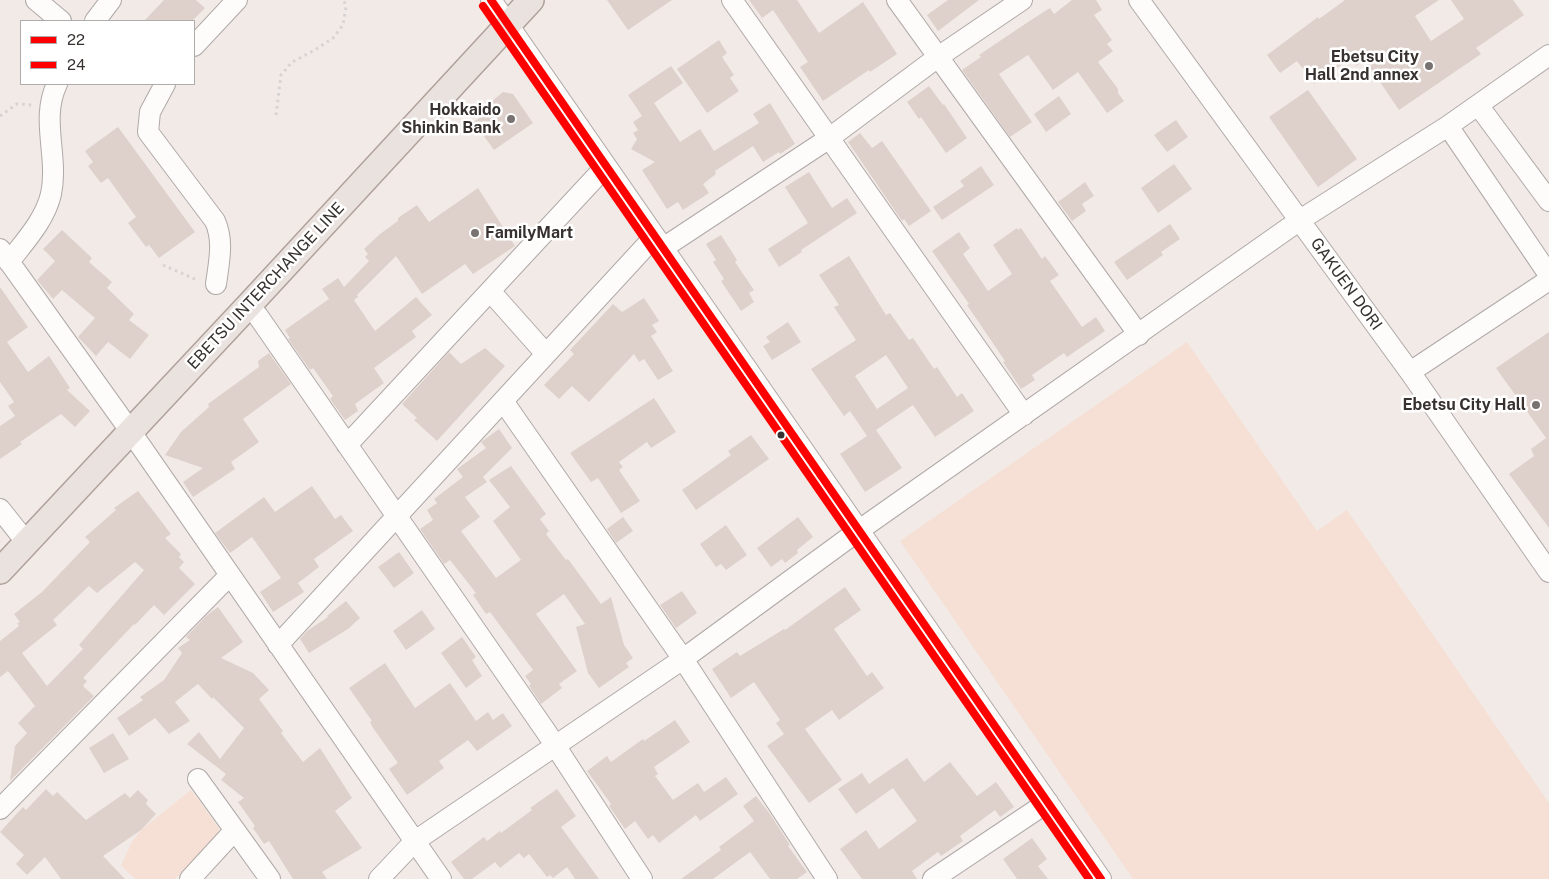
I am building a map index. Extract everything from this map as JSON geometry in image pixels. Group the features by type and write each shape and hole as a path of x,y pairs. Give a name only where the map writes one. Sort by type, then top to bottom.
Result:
{"main road":[{"name":"EBETSU INTERCHANGE LINE","path":"0,571 249,306 531,0"}],"street":[{"path":"36,0 60,20"},
{"path":"96,20 112,0"},
{"path":"195,45 237,0"},
{"path":"491,0 1101,879"},
{"path":"732,0 1024,415"},
{"path":"897,0 1138,335"},
{"path":"278,645 546,354 659,242 828,139 938,57 1022,0"},
{"name":"GAKUEN DORI","path":"1138,0 1410,372 1549,572"},
{"path":"379,879 415,842 683,659 858,531 1300,220 1448,126 1549,56"},
{"path":"57,85 52,95 49,118 53,168 52,193 43,218 5,255 131,432 441,879"},
{"path":"164,85 150,112 148,132 215,221 219,230 220,254 216,284"},
{"path":"1478,105 1549,201"},
{"path":"1448,126 1549,275"},
{"path":"347,445 606,166"},
{"path":"1410,372 1549,280"},
{"path":"490,291 546,354"},
{"path":"249,306 258,316 555,746 642,879"},
{"path":"503,401 683,659 827,879"},
{"path":"0,509 26,543"},
{"path":"0,809 230,575"},
{"path":"198,779 270,879"},
{"path":"932,879 1048,802"},
{"path":"190,879 235,830"}],"path":[{"path":"276,115 281,76 292,62 333,38 343,25 346,7 344,0"},
{"path":"0,116 17,104 50,105"},
{"path":"163,265 195,279 216,284"}],"shaded area":[{"path":"1187,342 1317,531 1347,510 1549,803 1549,879 1133,879 900,541"},
{"path":"191,790 219,828 217,837 175,879 135,879 121,865 133,840 142,829"}],"building":[{"path":"164,0 196,0 205,8 193,20 145,20"},
{"path":"607,0 672,0 628,30"},
{"path":"749,0 797,0 819,33 863,2 897,54 870,72 869,70 823,101 800,67 808,62 773,10 762,18"},
{"path":"948,0 979,0 938,31 927,15"},
{"path":"1072,0 1096,0 1102,10 1094,15 1112,40 1107,44 1113,51 1098,62 1118,89 1118,93 1124,101 1107,113 1078,72 1053,90 1028,55 999,74 1032,122 1010,137 962,70 981,57 979,55 1031,20 1050,8 1054,14"},
{"path":"1345,0 1439,0 1415,16 1431,41 1464,19 1451,0 1513,0 1524,15 1476,48 1481,54 1399,110 1365,60 1356,66 1351,58 1314,84 1297,61 1280,73 1267,55 1318,17 1319,19"},
{"path":"719,40 727,53 722,57 734,75 730,78 739,91 707,113 677,69"},
{"path":"671,66 683,83 654,103 680,142 700,129 714,151 759,123 753,114 770,103 795,144 763,162 753,146 715,171 716,174 703,184 709,193 683,210 678,202 667,209 642,170 655,162 631,149 637,139 633,133 638,130 633,122 642,116 628,95"},
{"path":"929,86 967,138 946,153 921,117 919,119 907,102"},
{"path":"1308,90 1357,159 1318,187 1269,117"},
{"path":"503,92 513,94 533,123 494,150 474,122 495,106 492,101"},
{"path":"1059,96 1071,114 1046,132 1034,114"},
{"path":"1176,120 1188,137 1167,152 1154,135"},
{"path":"118,127 195,232 159,258 149,245 146,247 128,223 136,217 108,178 101,183 88,166 93,162 85,151"},
{"path":"860,133 872,148 882,141 931,211 909,226 904,219 902,221 848,142"},
{"path":"1174,164 1192,189 1158,213 1141,188"},
{"path":"981,166 994,185 942,220 933,207 964,186 960,181"},
{"path":"809,172 832,208 847,198 857,213 779,267 768,249 808,223 785,187"},
{"path":"1085,182 1094,196 1082,204 1086,211 1072,221 1058,202"},
{"path":"478,188 515,246 473,274 465,264 422,294 396,256 357,295 358,297 354,300 375,331 416,297 432,315 412,331 416,337 374,368 384,383 355,404 358,411 345,420 330,399 333,396 313,368 310,370 288,339 290,338 285,330 329,299 322,289 338,278 344,287 369,261 365,257 368,254 364,249 398,221 398,218 417,205 429,222"},
{"path":"1170,224 1180,239 1161,252 1163,255 1127,280 1114,262"},
{"path":"1017,228 1018,230 1021,228 1042,259 1045,256 1059,275 1050,281 1082,327 1096,317 1105,331 1067,357 1064,353 1032,375 1035,380 1021,389 1003,362 1005,361 967,305 969,304 932,251 959,232 970,248 963,254 988,291 1012,274 993,245"},
{"path":"62,230 92,258 89,262 112,282 107,288 134,314 129,320 149,335 130,359 108,342 96,356 78,337 95,318 62,290 53,299 37,280 55,261 43,249"},
{"path":"721,235 737,260 735,262 754,290 749,293 754,302 741,311 721,281 724,279 713,262 716,260 706,244"},
{"path":"849,256 886,315 890,313 909,340 913,338 934,369 937,367 957,397 962,393 974,411 935,437 913,405 876,430 902,468 865,492 840,454 867,436 850,411 844,416 811,369 856,340 834,307 839,305 819,275","holes":["886,355 908,388 877,409 855,376"]},
{"path":"0,287 28,327 7,342 28,372 49,356 70,388 67,390 90,411 75,427 61,414 20,442 22,444 0,459 0,426 15,416 8,406 14,402 0,382"},
{"path":"644,298 659,321 652,325 657,332 651,336 673,371 658,380 644,359 639,362 634,354 589,402 572,386 559,399 544,385 574,354 570,350 613,304 622,312"},
{"path":"788,322 801,342 772,360 763,346 770,342 766,337"},
{"name":"Ebetsu City Hall","path":"1549,332 1549,528 1509,474 1534,456 1531,449 1546,438 1496,368"},
{"path":"485,348 505,366 437,441 414,420 417,418 402,404 449,352 461,364"},
{"path":"269,353 291,384 243,419 259,442 231,462 235,469 193,497 183,482 203,468 165,455 181,432 209,407 208,404 259,367 258,361"},
{"path":"654,398 676,432 651,448 647,442 619,462 623,467 619,470 640,501 621,513 598,478 591,482 570,453"},
{"path":"499,429 512,448 483,477 487,482 465,497 480,517 461,531 496,578 521,560 493,521 510,507 489,480 511,466 546,514 540,519 549,531 546,534 566,560 568,559 601,604 611,597 624,645 633,658 626,663 629,667 599,688 588,673 576,627 585,624 564,594 536,614 577,671 559,684 562,688 541,704 525,676 533,670 490,612 486,614 473,595 476,593 450,560 444,564 420,529 433,520 427,510 437,503 434,499 463,477 457,469 486,448 481,442"},
{"path":"751,435 769,459 696,510 682,490 731,455 728,451"},
{"path":"312,486 335,519 341,515 353,531 314,559 319,567 298,583 304,592 273,612 260,592 281,578 252,537 230,553 215,533 264,497 275,512"},
{"path":"138,491 171,534 165,538 181,554 179,557 184,562 179,568 195,584 164,615 154,605 83,678 87,681 83,686 94,696 10,781 15,746 27,733 18,723 35,706 8,671 0,677 0,641 19,626 17,623 20,622 14,614 42,592 90,542 85,537 116,510 114,508","holes":["135,562 144,570 79,645 83,649 47,686 22,653 57,625 53,620 89,586 97,593"]},
{"path":"623,517 633,531 616,543 607,529"},
{"path":"798,517 813,537 797,550 798,553 785,563 782,559 771,567 757,548"},
{"path":"726,525 747,555 726,570 721,564 716,567 700,544"},
{"path":"399,552 414,573 394,588 378,567"},
{"path":"845,587 861,610 834,629 867,676 872,672 884,688 839,720 832,710 805,729 842,780 809,803 767,746 784,734 776,723 780,720 754,682 731,698 712,669 737,652 740,656 785,630"},
{"path":"682,591 697,613 676,628 660,605"},
{"path":"346,601 360,618 348,629 309,653 300,639 307,631 328,617"},
{"path":"218,607 243,642 221,658 253,673 269,690 259,699 303,762 320,748 352,798 335,811 362,848 322,872 327,879 293,879 269,841 264,844 253,828 255,826 238,802 244,798 221,780 226,774 187,744 199,732 220,759 244,728 198,684 175,702 190,721 169,734 155,718 129,736 117,718 143,700 140,697 164,680 182,653 178,648 190,640 186,637 206,616"},
{"path":"422,610 435,629 406,650 393,631"},
{"path":"462,637 476,657 472,660 482,676 466,688 441,653"},
{"path":"385,663 415,708 450,683 476,721 488,712 493,720 503,713 512,726 477,751 468,740 439,761 444,768 407,795 389,769 398,763 373,728 370,722 372,721 349,688"},
{"path":"675,720 690,742 654,767 658,774 655,776 673,800 698,783 704,792 726,777 738,794 700,821 696,815 659,843 653,835 648,839 635,821 625,829 609,806 611,804 587,771 607,756 611,762 643,739 644,741"},
{"path":"113,733 129,759 104,773 89,748"},
{"path":"907,758 924,782 950,762 977,796 996,782 1014,807 1000,817 995,810 960,836 963,841 941,856 938,852 912,871 917,879 862,879 840,849 866,830 879,849 917,821 893,788 856,814 838,789 862,773 869,784"},
{"path":"46,789 53,796 57,792 86,820 125,793 130,798 138,790 148,800 146,804 156,814 141,830 103,856 125,879 61,879 45,857 27,875 16,864 24,855 0,832 23,807 26,810"},
{"path":"557,789 576,816 561,827 599,879 575,879 567,867 553,878 550,875 547,877 529,854 524,858 519,853 500,868 495,862 472,879 464,879 451,862 484,837 487,841 500,831 501,833 532,810 530,808"},
{"path":"756,796 770,814 790,845 788,846 807,872 797,879 770,879 750,852 713,879 681,879 721,850 719,847 754,821 743,806"},
{"path":"1032,838 1047,859 1038,866 1048,879 1017,879 1003,859"}],"transit line":[{"name":"22","path":"491,0 1101,879"},
{"name":"24","path":"483,6 1089,879"}],"place":[{"name":"Ebetsu City Hall 2nd annex","path":"1429,66"},
{"name":"Hokkaido Shinkin Bank","path":"511,119"},
{"name":"FamilyMart","path":"475,233"},
{"name":"Ebetsu City Hall","path":"1536,405"}]}
